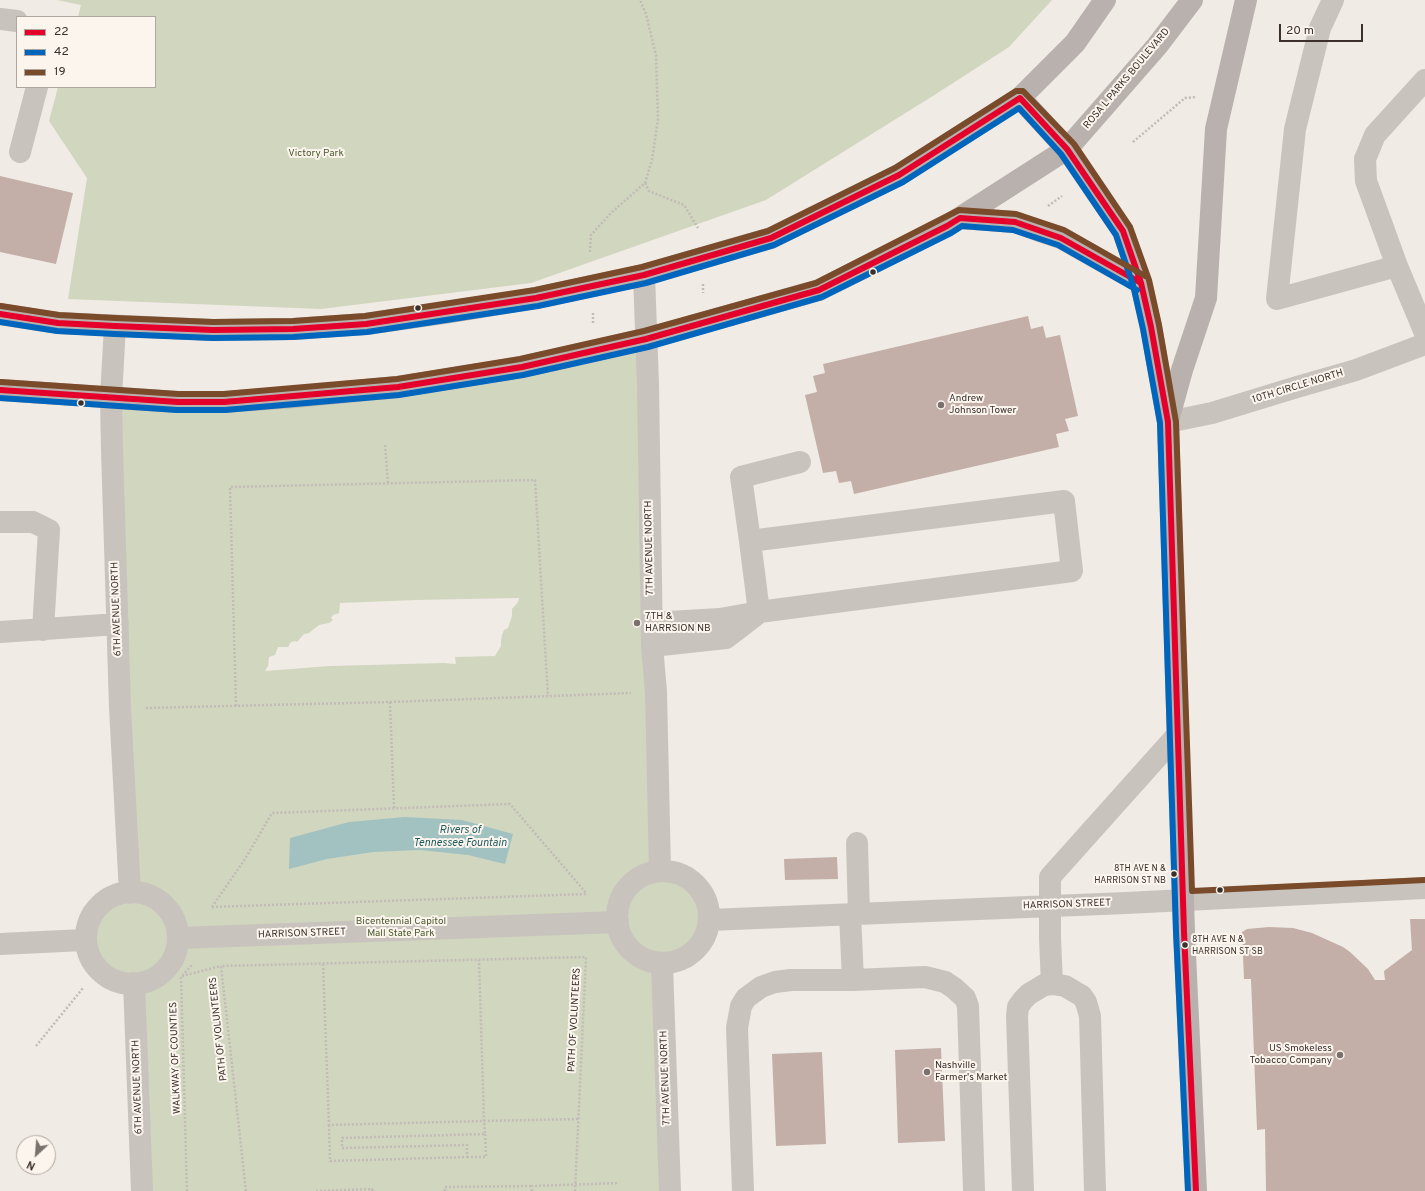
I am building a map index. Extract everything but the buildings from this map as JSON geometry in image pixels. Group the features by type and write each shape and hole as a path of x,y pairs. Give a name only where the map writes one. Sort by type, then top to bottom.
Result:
{"main road":[{"path":"0,314 58,323 115,326 213,330 292,329 366,324 450,312 536,298 644,275 771,238 899,175 1020,98 1075,43 1106,0"},
{"name":"ROSA L PARKS BOULEVARD","path":"0,390 178,402 224,402 398,387 522,367 646,340 819,290 947,226 1068,149 1157,46 1192,0"},
{"path":"1168,422 1182,370 1206,298 1216,129 1246,0"},
{"path":"1020,98 1068,149 1122,231 1141,283 1151,327 1168,422 1185,940 1196,1191"},
{"path":"960,218 1015,222 1061,238 1141,283"}],"street":[{"path":"1333,0 1320,28 1295,129 1277,299 1397,266"},
{"path":"0,19 16,21"},
{"path":"1425,80 1375,135 1365,159 1366,181 1397,266 1425,333"},
{"path":"20,152 36,88"},
{"name":"7TH AVENUE NORTH","path":"644,275 651,623 656,692 660,870"},
{"name":"6TH AVENUE NORTH","path":"115,326 111,397 120,708 130,893"},
{"name":"10TH CIRCLE NORTH","path":"1168,422 1212,414 1356,370 1425,344"},
{"path":"759,612 740,477 800,462"},
{"path":"651,623 720,619 759,612 1072,571 1064,501 750,541"},
{"path":"0,522 33,522 49,530 43,630"},
{"path":"652,646 726,638 759,612"},
{"path":"0,632 118,624"},
{"path":"1052,984 1049,906 1050,877 1178,734"},
{"path":"853,980 857,843"},
{"path":"660,870 672,871 683,876 697,886 704,896 707,904 709,920 707,934 696,950 683,960 662,965 646,960 634,953 625,943 621,936 618,922 620,900 629,886 641,876 660,870"},
{"name":"HARRISON STREET","path":"709,920 1425,888"},
{"path":"122,893 140,893 161,901 168,908 177,924 179,938 176,952 166,969 155,978 134,984 119,982 102,974 88,956 84,940 86,927 96,907 109,898 122,893"},
{"name":"HARRISON STREET","path":"179,938 216,938 618,922"},
{"path":"0,944 84,940"},
{"name":"7TH AVENUE NORTH","path":"662,965 670,1191"},
{"path":"743,1191 737,1028 741,1006 750,995 761,987 775,982 791,980 929,978 945,982 965,998 968,1003 974,1191"},
{"name":"6TH AVENUE NORTH","path":"134,984 142,1191"},
{"path":"1023,1191 1018,1012 1022,1000 1029,994 1044,985 1052,984 1065,986 1082,996 1086,1002 1090,1016 1095,1191"}],"path":[{"path":"590,252 591,235 611,212 645,183 652,160 658,119 656,55 646,14 640,0"},
{"path":"1133,142 1185,98 1204,96"},
{"path":"645,183 649,191 684,205 698,228"},
{"path":"1046,208 1062,196"},
{"path":"593,311 593,324"},
{"path":"386,445 388,483"},
{"path":"236,706 230,487 535,480 548,696"},
{"path":"120,708 390,702 638,692"},
{"path":"390,702 394,808"},
{"path":"510,804 587,894 212,907 245,859 272,813 394,808 510,804"},
{"path":"181,976 216,938"},
{"name":"PATH OF VOLUNTEERS","path":"246,1191 220,966 586,957 575,1191"},
{"path":"323,964 330,1161 486,1157 479,960"},
{"path":"181,976 220,966"},
{"name":"WALKWAY OF COUNTIES","path":"181,976 187,1191"},
{"path":"36,1046 83,988"},
{"path":"328,1126 578,1119"},
{"path":"467,1157 467,1145 342,1148 342,1138 485,1134"},
{"path":"445,1191 445,1187 618,1184"},
{"path":"532,1186 532,1191"},
{"path":"316,1191 372,1191"}],"green space":[{"name":"Victory Park","path":"57,0 1052,0 1009,47 766,200 531,283 321,309 68,299 87,178 49,121 58,88 156,88 156,16 78,16 81,5"},
{"name":"Bicentennial Capitol Mall State Park","path":"646,339 667,870 683,876 697,886 704,896 709,912 707,933 700,946 683,960 669,964 670,1191 142,1191 128,984 106,977 95,968 88,956 85,934 89,919 96,907 109,898 122,893 111,397 224,402","holes":["519,598 518,602 512,609 512,616 508,628 504,630 501,646 495,656 455,657 456,664 330,666 265,671 268,666 269,657 275,655 278,647 288,647 291,642 297,642 304,634 309,633 319,625 329,623 333,620 331,618 333,615 339,613 340,603"]}],"water":[{"name":"Rivers of Tennessee Fountain","path":"405,817 462,820 513,834 505,864 468,855 420,850 373,852 327,859 289,869 290,838 349,822"}],"transit line":[{"name":"19","path":"1,306 59,315 115,318 213,322 293,321 365,316 535,290 642,267 768,231 895,168 1016,91 1023,91 1074,144 1130,227 1149,280 1159,325 1176,422 1192,891 1425,880"},
{"name":"22","path":"0,314 58,323 115,326 213,330 293,329 366,324 536,298 644,275 771,238 899,175 1020,98 1067,149 1123,231 1141,283 1151,327 1168,422 1184,932 1196,1191"},
{"name":"42","path":"0,322 57,331 115,334 213,338 293,337 367,332 538,306 646,283 774,245 903,182 1019,108 1061,154 1116,235 1133,285 1143,329 1160,423 1176,932 1188,1191"},
{"name":"19","path":"1,382 178,394 224,394 397,379 520,359 644,331 816,283 959,210 1016,214 1064,230 1145,276"},
{"name":"22","path":"0,390 178,402 224,402 398,387 522,367 646,339 819,290 947,226 960,218 1015,222 1061,238 1141,283"},
{"name":"42","path":"0,398 177,410 225,410 399,395 523,375 648,347 822,297 951,233 962,226 1013,230 1058,245 1137,290"}],"place":[{"name":"Andrew Johnson Tower","path":"941,405"},
{"name":"7TH & HARRSION NB","path":"637,623"},
{"name":"8TH AVE N & HARRISON ST NB","path":"1174,874"},
{"name":"8TH AVE N & HARRISON ST SB","path":"1185,945"},
{"name":"US Smokeless Tobacco Company","path":"1340,1055"},
{"name":"Nashville Farmer's Market","path":"927,1072"}]}
